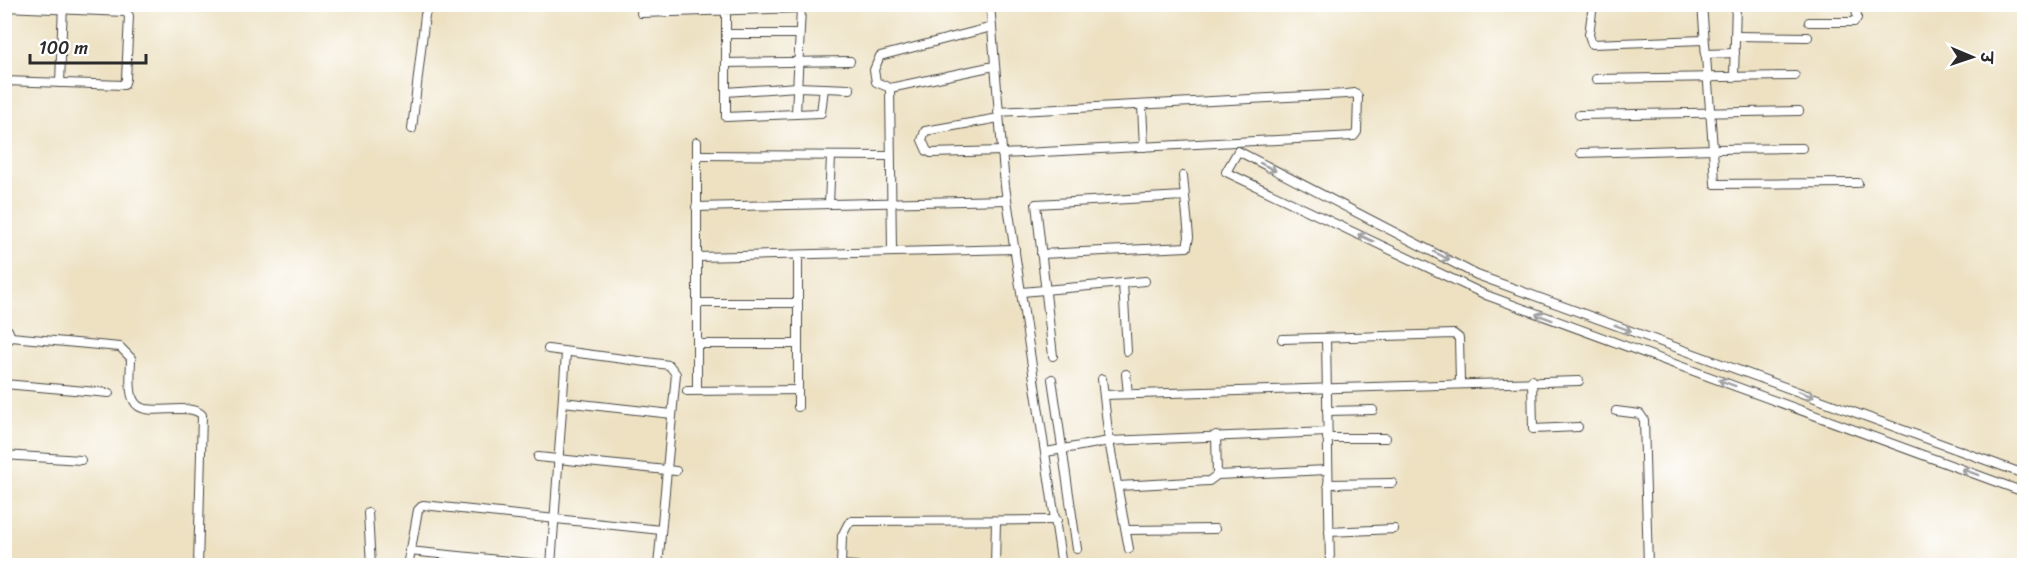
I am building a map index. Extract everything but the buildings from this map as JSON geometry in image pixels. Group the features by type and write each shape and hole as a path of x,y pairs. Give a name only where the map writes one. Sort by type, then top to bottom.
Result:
{"street":[{"path":"412,129 425,15 429,4"},
{"path":"990,4 1007,200 1057,520 1062,566"},
{"path":"1593,4 1589,35 1592,44 1704,39"},
{"path":"1702,4 1714,181 1718,185 1858,183"},
{"path":"1734,76 1736,4"},
{"path":"1809,22 1854,22 1857,18 1856,4"},
{"path":"641,13 801,6 795,114"},
{"path":"4,7 63,7 126,12 129,16 124,85 4,81"},
{"path":"60,83 63,7"},
{"path":"726,9 726,117 821,113 824,88"},
{"path":"992,27 880,56 874,70 876,82 890,88 994,66"},
{"path":"726,34 800,34"},
{"path":"1736,36 1808,37"},
{"path":"1705,54 1735,53"},
{"path":"726,63 850,61"},
{"path":"1596,79 1795,76"},
{"path":"726,92 797,87 850,89"},
{"path":"890,88 892,251"},
{"path":"1347,93 1354,93 1358,97 1357,132 1354,136 1002,153 931,153 927,151 922,140 926,131 998,115 1347,93"},
{"path":"1142,106 1144,147"},
{"path":"1579,115 1799,111"},
{"path":"697,390 698,142"},
{"path":"1581,153 1802,148"},
{"path":"2025,474 1477,274 1238,151 1227,172 1486,295 2025,492"},
{"path":"697,155 890,156"},
{"path":"829,204 831,156"},
{"path":"1041,254 1187,247 1189,237 1183,176"},
{"path":"1053,356 1036,204 1184,196"},
{"path":"696,207 1007,200"},
{"path":"697,257 1015,249"},
{"path":"798,255 798,407"},
{"path":"1022,292 1145,281"},
{"path":"1123,283 1127,351"},
{"path":"697,303 798,303"},
{"path":"4,330 8,330 8,339 120,346 131,358 132,398 137,405 146,409 192,410 202,415 198,566"},
{"path":"1282,339 1454,334 1459,339 1460,382"},
{"path":"1326,339 1329,566"},
{"path":"697,344 798,344"},
{"path":"548,350 669,365 676,374 672,414 671,471 657,566"},
{"path":"551,565 566,353"},
{"path":"1126,374 1128,394"},
{"path":"1052,379 1077,549"},
{"path":"1102,379 1109,441 1129,549"},
{"path":"1532,380 1533,429 1578,427"},
{"path":"1104,395 1460,382 1579,381"},
{"path":"4,384 110,393"},
{"path":"687,391 798,390"},
{"path":"562,402 672,414"},
{"path":"1327,411 1373,410"},
{"path":"1616,411 1640,414 1644,420 1648,566"},
{"path":"1046,452 1109,441 1216,435 1327,435 1386,438"},
{"path":"1216,435 1217,475"},
{"path":"4,455 81,460"},
{"path":"538,457 671,471"},
{"path":"1118,486 1209,481 1217,475 1327,470"},
{"path":"1328,484 1392,483"},
{"path":"408,566 418,510 423,505 661,530"},
{"path":"368,513 371,566"},
{"path":"857,566 842,565 842,536 852,521 1057,520"},
{"path":"995,566 996,521"},
{"path":"1126,530 1215,529"},
{"path":"1329,532 1394,529"},
{"path":"409,551 561,566"},
{"path":"1943,566 1965,566"}]}
